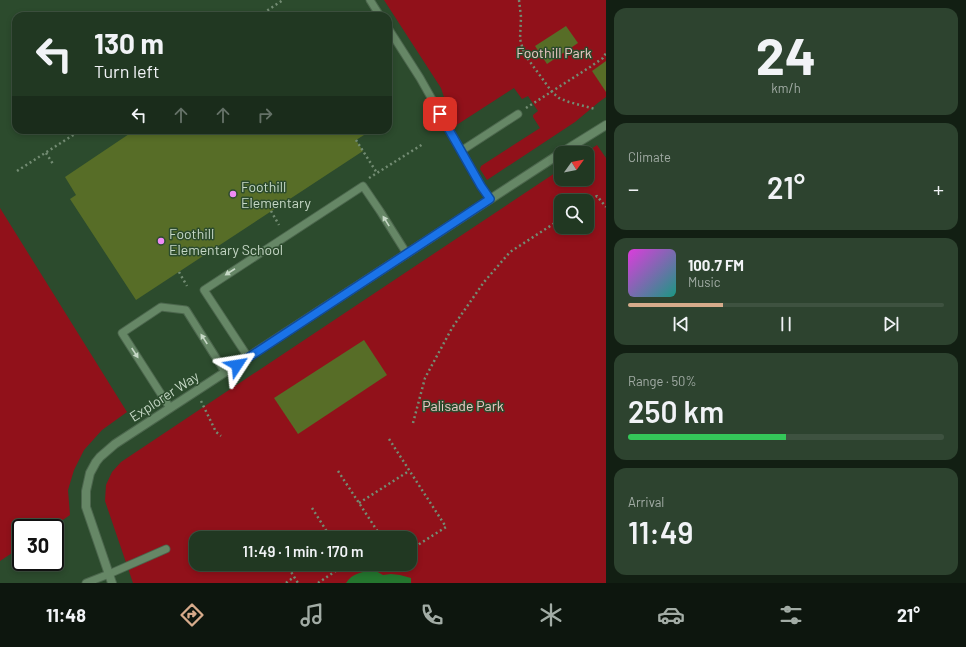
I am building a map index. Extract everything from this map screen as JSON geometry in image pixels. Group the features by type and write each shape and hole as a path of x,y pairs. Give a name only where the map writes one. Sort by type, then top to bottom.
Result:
{"street":[{"name":"Explorer Way","path":"572,146 606,125"},
{"name":"Explorer Way","path":"109,574 86,507 86,491 90,473 96,462 115,444 554,158"},
{"path":"109,574 112,583"}],"lane":[{"path":"370,0 378,12"},
{"path":"392,34 420,78 481,186 490,199"},
{"path":"461,151 518,114"},
{"path":"248,358 204,290 363,186 407,254"},
{"path":"170,408 122,333 135,324 161,307 186,310 225,372"},
{"path":"86,583 166,549"}],"path":[{"path":"265,12 284,0"},
{"path":"519,0 521,17 520,39 523,50 528,58 552,92 559,98 595,109"},
{"path":"532,105 603,58 606,53"},
{"path":"17,171 75,134"},
{"path":"356,140 377,173"},
{"path":"369,178 423,144"},
{"path":"46,153 53,164"},
{"path":"594,198 597,196 606,207"},
{"path":"271,211 279,225"},
{"path":"413,423 425,378 452,328 484,282 510,252 554,224"},
{"path":"178,272 187,286"},
{"path":"200,398 216,432 221,436"},
{"path":"389,439 446,527 417,546"},
{"path":"338,471 377,531"},
{"path":"359,503 410,471"},
{"path":"312,508 327,531"},
{"path":"290,571 298,583"},
{"path":"318,583 336,571"},
{"path":"286,583 294,577"}],"green space":[{"name":"Foothill Park","path":"384,0 606,0 606,97 575,122 487,180 480,169 481,166 540,128 533,117 533,115 538,111 528,96 522,99 514,88 453,126 449,118 441,88"},
{"name":"Palisade Park","path":"597,145 606,158 606,583 133,583 105,501 106,485 112,472 121,462 554,174 554,186 594,186 594,147"},
{"path":"0,208 127,412 102,430 84,450 74,470 68,490 70,515 64,519 12,519 12,553 0,561"}],"shaded area":[{"path":"376,571 383,575 400,575 411,578 411,583 346,583 351,577 362,572"}],"building":[{"path":"566,26 578,43 547,64 535,46"},
{"path":"606,61 606,92 592,71"},
{"name":"Foothill Elementary School","path":"129,134 366,134 356,140 363,151 136,300 70,199 76,195 65,177"},
{"path":"364,340 387,375 298,434 274,398"}],"place":[{"name":"Foothill Elementary","path":"233,194"},
{"name":"Foothill Elementary School","path":"161,241"}],"route":[{"path":"237,365 490,199 440,114"}]}
